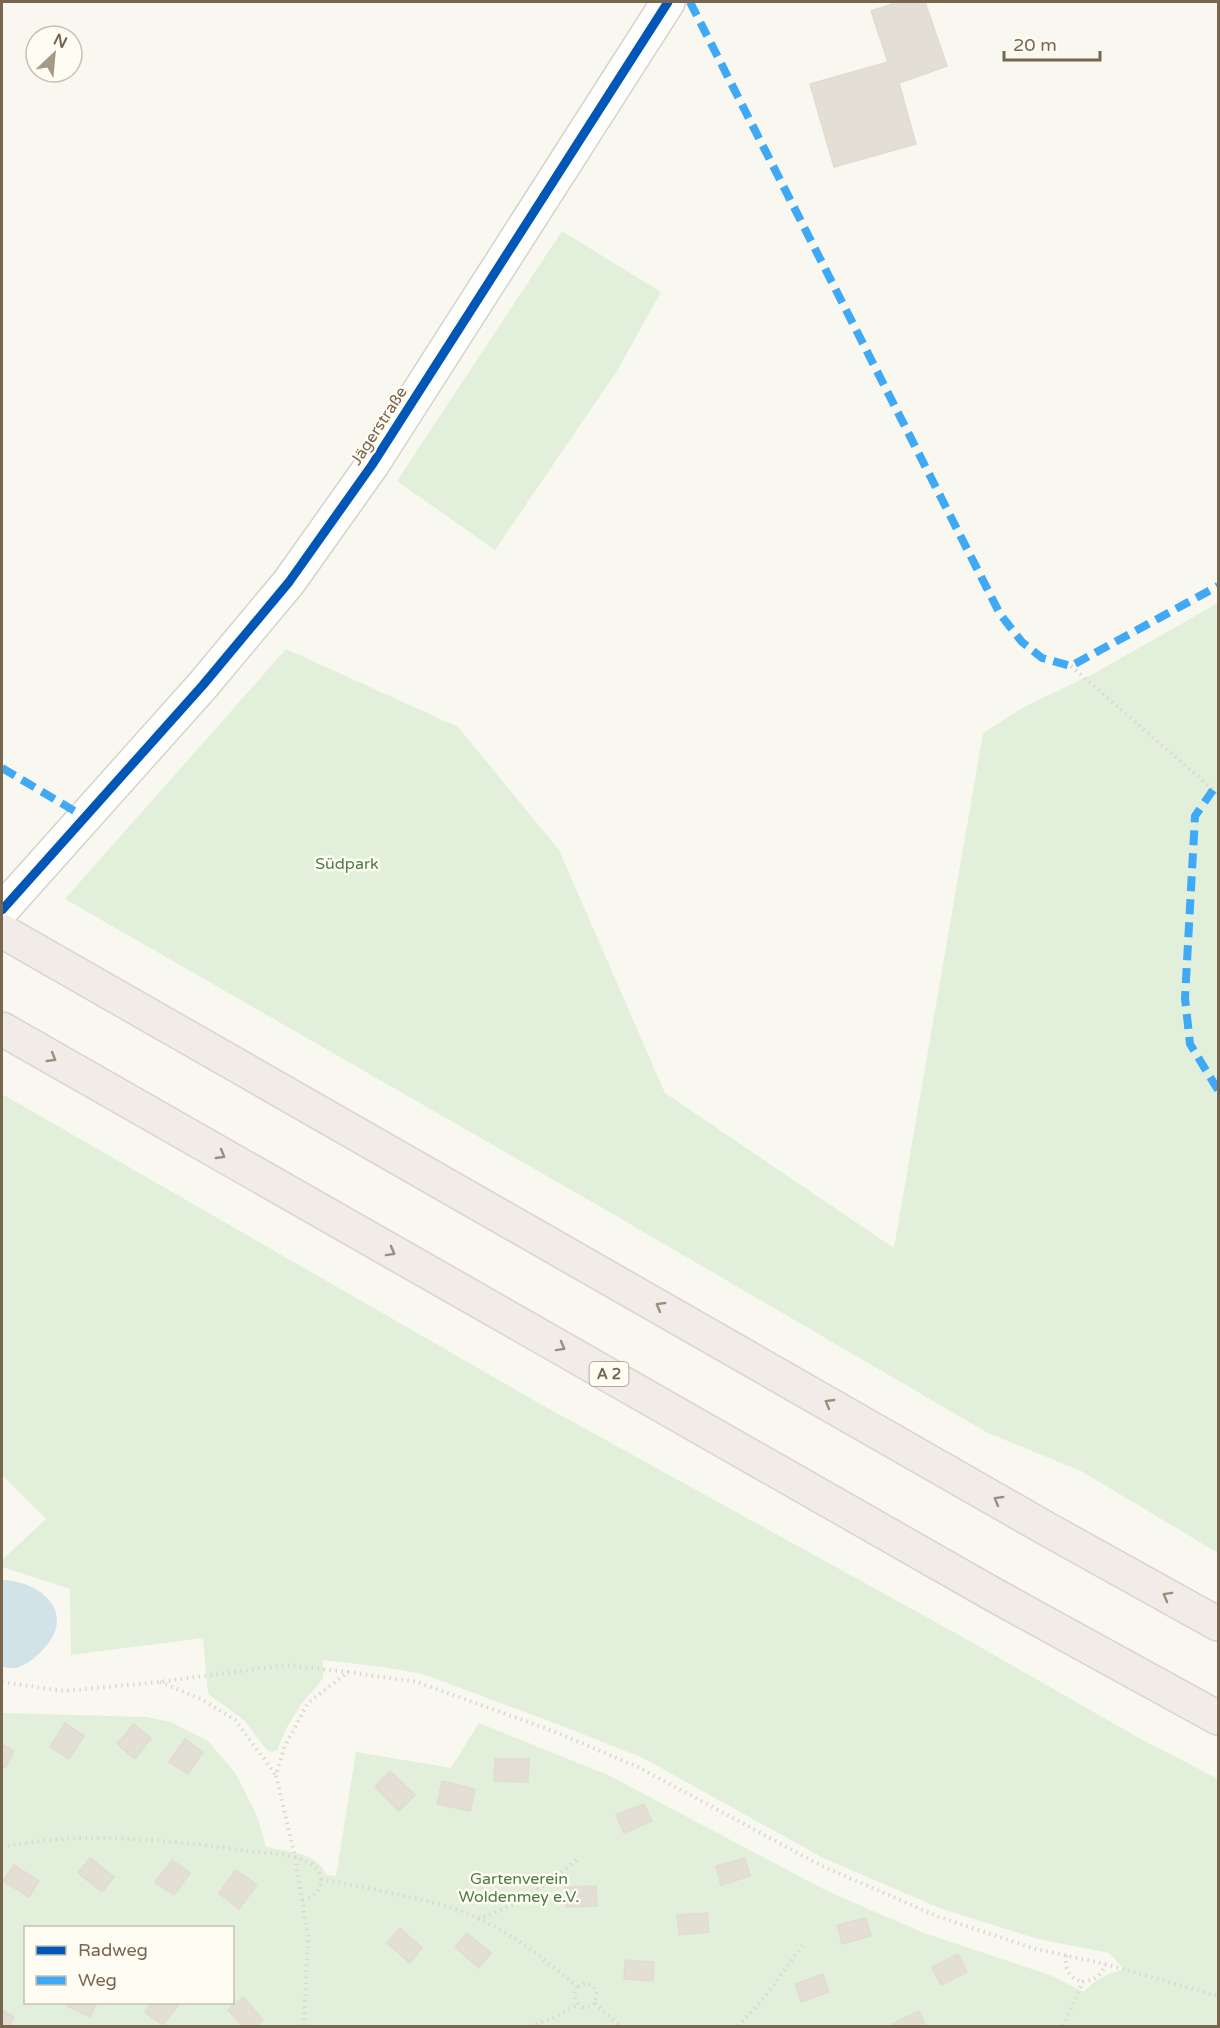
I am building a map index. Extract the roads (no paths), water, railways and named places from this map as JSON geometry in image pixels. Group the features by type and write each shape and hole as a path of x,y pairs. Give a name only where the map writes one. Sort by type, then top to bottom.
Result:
{"highway":[{"path":"5,926 543,1239 1054,1533 1218,1624"},
{"name":"A 2","path":"2,1029 996,1596 1218,1718"}],"street":[{"name":"Jägerstraße","path":"5,926 70,832 202,685 296,572 372,465 668,2"}],"park label":[{"name":"Südpark","path":"347,864"},
{"name":"Gartenverein Woldenmey e.V.","path":"519,1888"}]}
